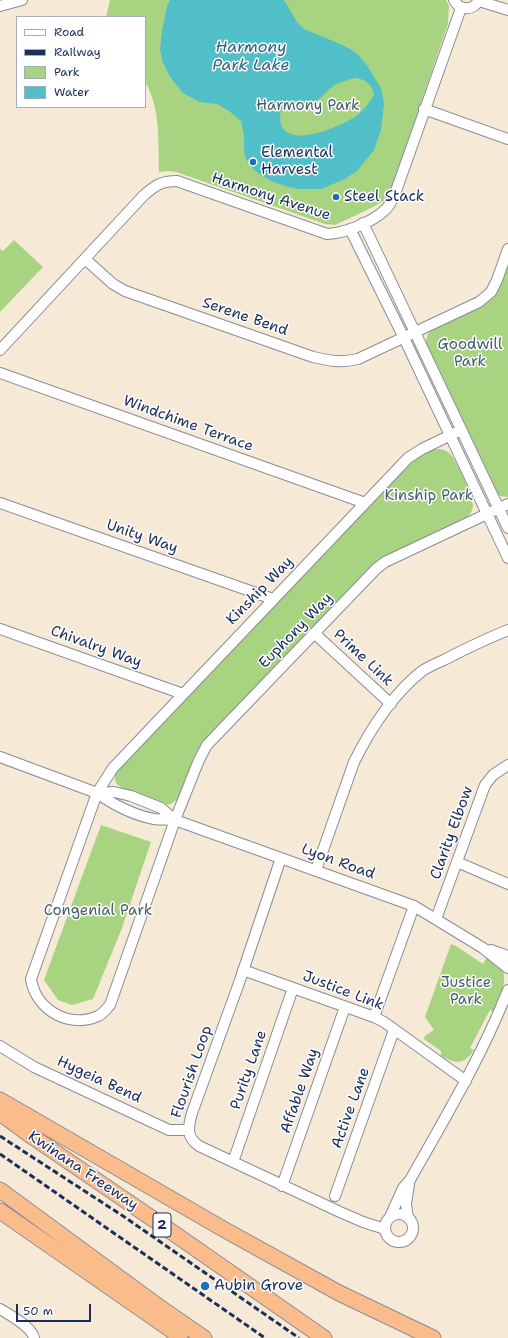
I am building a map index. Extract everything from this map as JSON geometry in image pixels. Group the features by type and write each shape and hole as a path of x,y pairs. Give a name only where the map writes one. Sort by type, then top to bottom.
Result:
{"highway":[{"name":"2","path":"0,1100 225,1230 339,1293 434,1338"},
{"name":"Kwinana Freeway","path":"0,1113 324,1338"},
{"path":"0,1190 162,1310 204,1338"},
{"path":"0,1211 164,1325 180,1338"}],"street":[{"path":"5,3 22,0"},
{"path":"454,0 457,5 466,9 472,8 479,0 508,10"},
{"name":"Harmony Avenue","path":"0,350 144,196 159,183 177,181 327,234 350,229 380,214 392,202 461,8"},
{"path":"424,109 508,139"},
{"path":"362,223 461,430 504,506 508,528"},
{"path":"350,229 404,338 508,558"},
{"name":"Serene Bend","path":"85,259 113,284 125,291 314,357 329,361 344,362 358,359 479,302 491,292 508,249"},
{"name":"Windchime Terrace","path":"0,373 365,503"},
{"name":"Kinship Way","path":"97,793 113,768 408,458 422,449 461,430"},
{"name":"Unity Way","path":"0,503 273,599"},
{"name":"Euphony Way","path":"97,793 31,979 32,989 46,1008 58,1016 71,1020 100,1016 110,1006 176,820 199,760 207,745 376,569 504,506"},
{"name":"Chivalry Way","path":"0,629 183,694"},
{"path":"316,870 354,762 361,748 391,704 410,682 423,670 508,630"},
{"name":"Prime Link","path":"314,633 391,704"},
{"name":"Lyon Road","path":"0,757 97,793 110,803 133,813 155,819 176,820 414,906 483,948 508,968"},
{"name":"Clarity Elbow","path":"436,919 485,786 493,775 508,765"},
{"name":"Lyon Road","path":"97,793 114,792 131,796 161,808 176,820"},
{"name":"Flourish Loop","path":"281,858 192,1113 189,1122 189,1130 193,1142 199,1146 282,1186 363,1222 385,1229"},
{"path":"457,862 508,884"},
{"path":"374,1017 414,906"},
{"name":"Lyon Road","path":"483,948 508,956"},
{"name":"Justice Link","path":"243,970 374,1017 466,1081"},
{"name":"Purity Lane","path":"233,1162 293,988"},
{"path":"410,1180 406,1204 408,1218 412,1225 411,1233 409,1237 403,1241 395,1241 387,1235 385,1229 386,1222 466,1081 497,1018 508,990"},
{"name":"Affable Way","path":"282,1186 345,1007"},
{"path":"497,1018 508,1007"},
{"name":"Active Lane","path":"335,1196 394,1030"},
{"name":"Hygeia Bend","path":"0,1046 34,1067 169,1130 189,1130"},
{"path":"390,1217 401,1214 408,1218"},
{"path":"0,1309 22,1323 33,1334 34,1338"}],"green space":[{"name":"Harmony Park","path":"110,0 446,0 449,6 448,24 390,193 384,201 335,225 325,224 176,172 159,172 158,126 154,103 146,84 146,16 106,16"},
{"path":"14,240 43,267 0,312 0,249 3,251"},
{"name":"Goodwill Park","path":"508,261 507,497 500,496 492,489 425,343 428,334 432,330 482,305"},
{"name":"Kinship Park","path":"434,449 442,450 452,456 460,470 472,501 473,506 471,513 463,520 373,564 204,741 196,754 179,798 171,804 164,805 124,790 116,783 115,773 400,473 424,453"},
{"name":"Congenial Park","path":"101,825 151,842 122,928 93,999 72,1005 58,1000 44,980"},
{"name":"Justice Park","path":"451,944 483,964 487,957 499,965 504,973 504,984 501,996 494,1012 490,1010 470,1048 474,1050 467,1058 459,1062 451,1061 441,1056 441,1051 424,1039 425,1036 434,1030 425,1017"}],"water":[{"name":"Harmony Park Lake","path":"170,0 284,0 297,22 304,29 340,44 352,50 359,56 366,64 381,88 384,104 381,130 374,150 357,171 345,179 321,189 298,189 285,186 273,182 261,175 252,168 246,159 241,121 229,111 217,104 199,102 183,93 170,77 162,60 160,49 167,6","holes":["355,78 370,85 374,95 359,114 340,125 314,134 290,134 283,128 280,115 282,108 289,102 313,102 337,84 346,80"]}],"railway":[{"path":"0,1136 123,1216 299,1338"},
{"path":"0,1154 265,1338"}],"place":[{"name":"Elemental Harvest","path":"253,162"},
{"name":"Steel Stack","path":"336,197"},
{"name":"Aubin Grove","path":"205,1286"}]}
